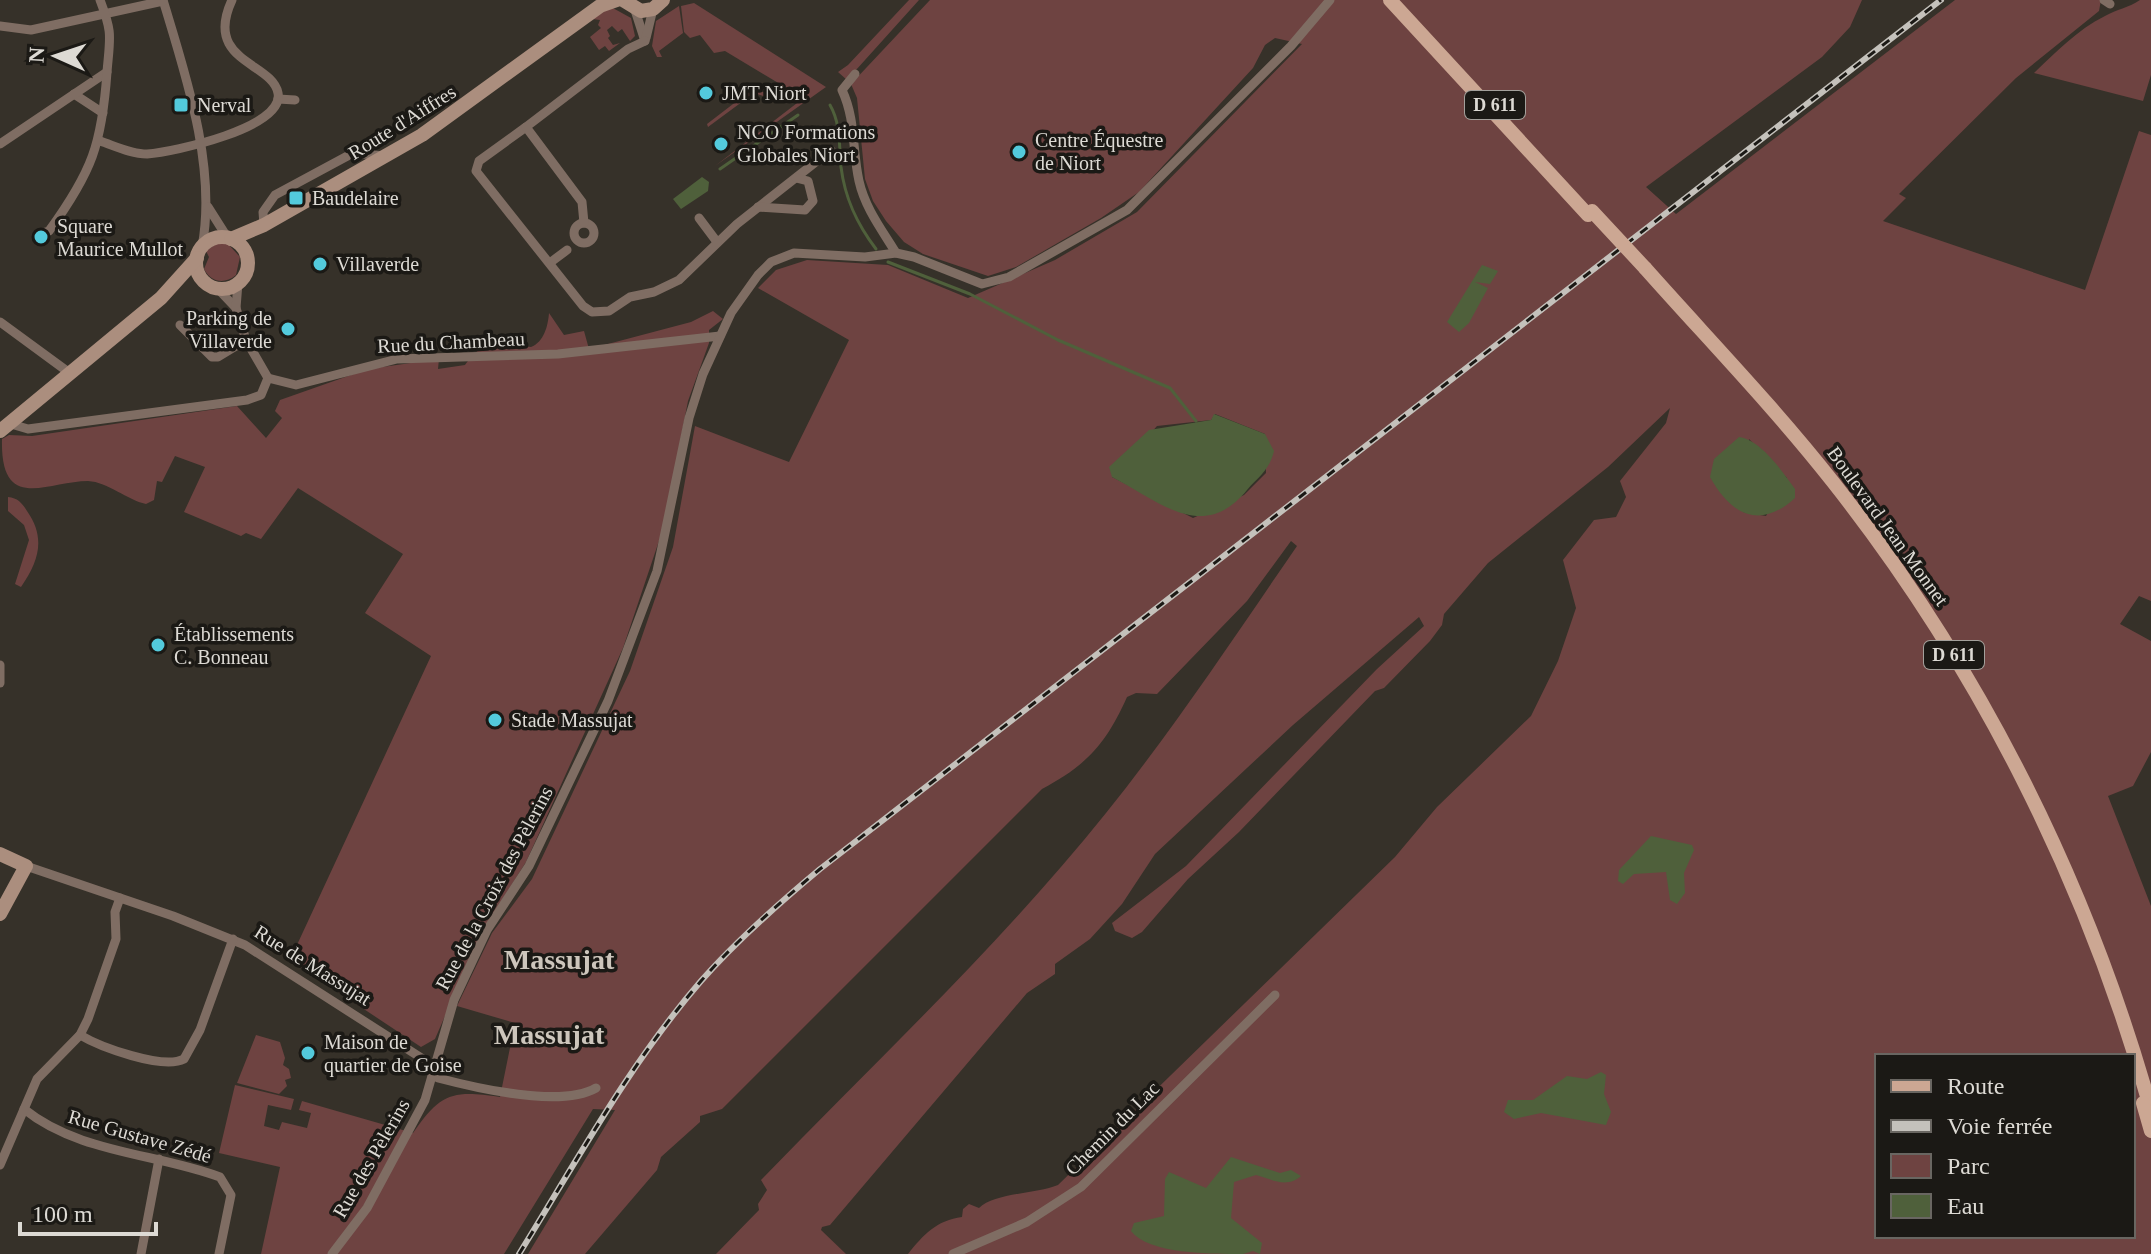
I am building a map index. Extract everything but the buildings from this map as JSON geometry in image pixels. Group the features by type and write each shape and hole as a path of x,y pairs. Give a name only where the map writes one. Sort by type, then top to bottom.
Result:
{"main road":[{"name":"Route d'Aiffres","path":"553,40 564,26 595,0"},
{"name":"Route d'Aiffres","path":"229,238 264,225 388,157 458,111 600,6 617,0"},
{"path":"1390,0 1590,213"},
{"name":"D 611","path":"1398,0 1642,270"},
{"path":"629,5 658,5"},
{"path":"161,298 182,288 238,283 247,270 247,257 264,225"},
{"path":"6,427 161,298 213,239 229,238 241,246 247,257"},
{"path":"199,252 197,271 212,286"},
{"name":"Boulevard Jean Monnet","path":"1642,270 1828,485 1898,580 1945,651 1992,732 2044,836 2089,939 2128,1054"},
{"name":"Boulevard Jean Monnet","path":"1642,270 1833,481 1896,567 1958,661 2028,789 2069,877 2113,988 2134,1054"},
{"name":"Rue de Massujat","path":"0,854 26,866"},
{"path":"0,914 26,866"},
{"name":"Boulevard Jean Monnet","path":"2135,1059 2151,1110"},
{"path":"2135,1075 2151,1131"}],"street":[{"path":"39,234 50,230 77,192 100,141 110,19 100,0"},
{"path":"0,26 24,31 163,0 199,145 206,204 199,252"},
{"path":"100,141 141,154 199,145 227,136 270,113 278,99 276,87 245,62 224,30 224,18 232,0"},
{"path":"855,74 842,90 853,118 860,184 875,221 896,253 914,257 975,282 991,284 1050,256 1127,210 1291,46 1330,0"},
{"path":"629,5 645,41"},
{"path":"658,5 645,41 628,49 479,161 476,171 583,306 592,312 609,311 630,297 654,292 679,280 717,242 831,150"},
{"path":"0,144 107,72"},
{"path":"74,94 103,113"},
{"path":"278,99 295,100"},
{"path":"526,127 582,202 584,223"},
{"path":"264,225 263,212 275,195 353,153 388,157"},
{"path":"758,207 805,210 813,201 808,181 796,178"},
{"path":"206,204 229,238"},
{"path":"699,218 717,242"},
{"path":"551,262 567,250"},
{"name":"Rue de la Croix des Pèlerins","path":"433,1075 449,1011 473,958 529,866 614,688 657,571 689,418 720,336 746,290 771,262 781,257 794,253 865,257 896,253"},
{"path":"6,427 28,429 247,400 261,395 268,378 246,340 236,308 238,283"},
{"path":"212,286 236,308"},
{"path":"0,322 71,374"},
{"path":"180,325 212,357 218,357 246,340"},
{"name":"Rue du Chambeau","path":"268,378 296,385 397,359 570,353 720,336"},
{"path":"0,665 0,683"},
{"name":"Rue de Massujat","path":"26,866 233,939 423,1059 433,1075"},
{"path":"0,1165 37,1079 80,1035 116,939 115,912 120,898"},
{"path":"80,1035 109,1048 161,1063 184,1059 200,1030 233,939"},
{"name":"Chemin du Lac","path":"953,1254 1027,1222 1081,1187 1275,995"},
{"path":"433,1075 453,1082 541,1095 569,1096 596,1088"},
{"name":"Rue des Pèlerins","path":"332,1254 367,1208 425,1100 433,1075"},
{"name":"Rue Gustave Zédé","path":"24,1109 62,1134 220,1177 230,1188 219,1254"},
{"path":"141,1254 159,1159"}],"green space":[{"path":"909,0 919,0 847,80 838,72"},
{"path":"930,0 1862,0 1850,27 1822,57 1646,187 1676,214 1955,0 2101,0 2099,11 2016,78 1899,194 1906,198 1883,221 2085,290 2139,131 2151,135 2151,601 2139,596 2120,624 2151,641 2151,752 2133,786 2108,796 2151,906 2151,1254 908,1254 931,1230 945,1221 962,1217 963,1209 969,1204 979,1208 995,1199 1058,1185 1395,857 1437,807 1531,716 1558,661 1576,608 1563,560 1594,520 1616,517 1626,497 1620,481 1666,423 1670,408 1608,467 1488,563 1444,614 1442,625 1430,641 1384,688 1375,691 1239,832 1188,879 1142,932 1132,938 1115,931 1112,923 1186,866 1377,669 1424,626 1419,617 1293,725 1155,854 1122,904 1090,939 1055,964 1055,974 1027,993 830,1225 822,1227 821,1230 846,1254 716,1254 759,1210 758,1204 767,1190 761,1180 982,955 1106,813 1180,714 1297,546 1291,541 1247,601 1157,694 1136,693 1127,697 1094,752 1042,789 722,1109 700,1116 700,1122 661,1157 657,1170 585,1254 528,1254 615,1110 593,1109 504,1254 261,1254 280,1167 219,1153 235,1085 294,1099 291,1110 268,1105 264,1126 279,1130 282,1122 307,1128 311,1113 299,1110 302,1101 413,1133 440,1102 449,1097 470,1094 500,1097 515,1023 457,1006 492,933 532,879 630,671 673,547 695,426 789,462 849,340 758,288 776,270 807,260 888,265 968,298 1055,260 1137,212 1302,44 1275,38 1265,45 1253,68 1139,192 1101,218 1016,267 988,276 923,254 904,242 886,221 873,201 865,179 857,98 851,84","holes":["1215,414 1265,434 1266,473 1244,495 1193,518 1112,477 1157,426 1211,420","1749,439 1787,478 1766,516 1743,512"]},
{"path":"2140,0 2151,0 2151,75 2143,101 2034,73 2085,28"},
{"path":"694,3 826,87 715,166 801,100 791,87 778,101 754,93 708,127 707,124 750,91 758,90 778,98 785,87 725,51 714,53 700,35 690,38 684,32 681,6"},
{"path":"679,6 683,33 659,51 662,57 657,57 652,46 656,21"},
{"path":"611,7 631,18 635,36 630,41 622,29 618,32 612,26 607,30 608,38 613,45 620,43 609,51 605,46 599,50 590,37 601,28 598,25 600,20 592,19"},
{"path":"216,244 228,244 240,257 236,275 227,280 214,279 204,269 209,257 206,251"},
{"name":"Stade Massujat","path":"713,311 723,319 709,330 709,343 688,401 663,529 623,648 526,862 481,933 435,1039 421,1047 290,960 431,656 365,613 403,554 298,488 261,539 246,533 241,536 184,512 205,467 175,456 162,482 157,481 154,500 146,504 95,482 29,488 18,485 9,477 3,462 2,439 9,435 32,436 237,406 266,438 282,418 275,411 280,400 368,369 439,359 438,369 465,365 479,350 494,344 531,347 542,337 549,313 564,335 584,331 589,349 691,322"},
{"path":"8,497 21,503 37,531 36,559 21,587 15,584 29,540 24,525 8,511"},
{"path":"256,1035 280,1042 285,1058 283,1065 289,1069 291,1078 285,1080 287,1086 279,1094 237,1083"}],"water":[{"path":"702,177 709,182 708,191 681,209 673,199"},
{"path":"1482,265 1498,271 1490,284 1475,282 1488,288 1469,323 1459,332 1447,322"},
{"path":"1214,414 1265,434 1274,451 1263,473 1230,506 1214,514 1197,516 1181,513 1112,477 1109,467 1149,430 1211,420"},
{"path":"1739,437 1763,450 1795,489 1795,498 1770,514 1747,514 1737,509 1727,501 1710,477 1714,459"},
{"path":"1651,836 1692,845 1694,850 1684,873 1685,893 1677,904 1670,900 1666,872 1634,874 1623,884 1618,881 1619,870"},
{"path":"1601,1072 1606,1075 1604,1094 1611,1112 1606,1125 1541,1113 1514,1119 1504,1112 1508,1100 1533,1100 1567,1076 1587,1079"},
{"path":"1231,1157 1280,1173 1291,1170 1301,1176 1284,1182 1256,1175 1234,1182 1231,1218 1262,1243 1260,1254 1253,1251 1214,1254 1181,1251 1151,1244 1131,1231 1134,1223 1164,1216 1165,1179 1169,1172 1206,1188"}],"waterway":[{"path":"830,105 838,127 841,167 849,200 876,249"},
{"path":"720,169 798,115"},
{"path":"888,262 970,294 1058,340 1170,388 1196,421"}],"railway":[{"path":"519,1254 605,1114 675,1012 729,951 773,909 820,869 1941,0"}],"place":[{"name":"JMT Niort","path":"706,93"},
{"name":"Nerval","path":"181,105"},
{"name":"NCO Formations Globales Niort","path":"721,144"},
{"name":"Centre Équestre de Niort","path":"1019,152"},
{"name":"Baudelaire","path":"296,198"},
{"name":"Square Maurice Mullot","path":"41,237"},
{"name":"Villaverde","path":"320,264"},
{"name":"Parking de Villaverde","path":"288,329"},
{"name":"Établissements C. Bonneau","path":"158,645"},
{"name":"Stade Massujat","path":"495,720"},
{"name":"Maison de quartier de Goise","path":"308,1053"}],"district":[{"name":"Massujat","path":"559,959"},
{"name":"Massujat","path":"549,1034"}]}
